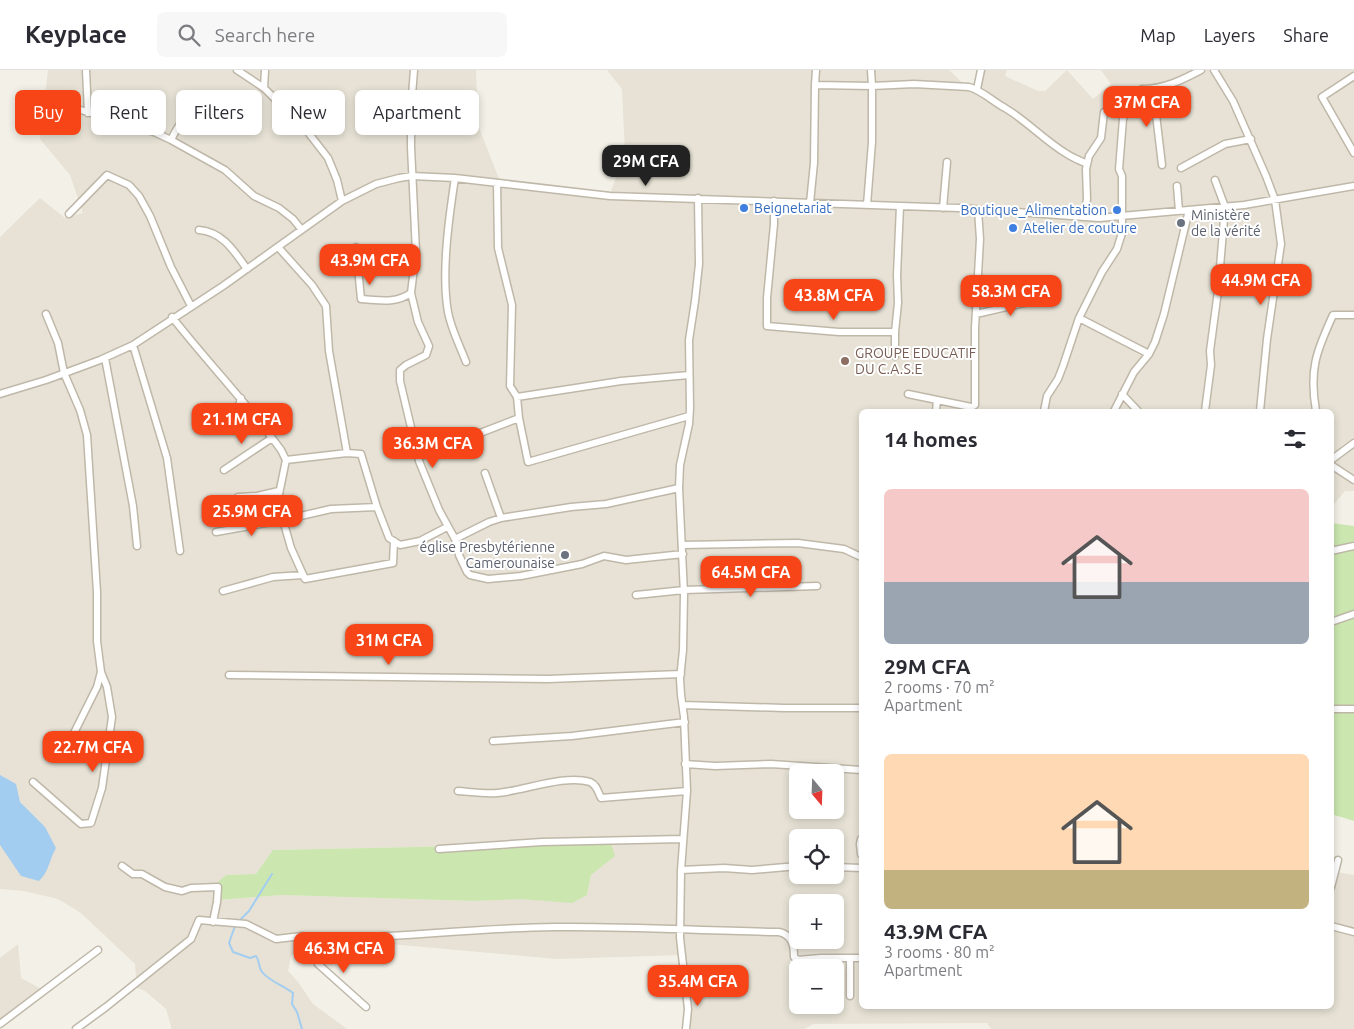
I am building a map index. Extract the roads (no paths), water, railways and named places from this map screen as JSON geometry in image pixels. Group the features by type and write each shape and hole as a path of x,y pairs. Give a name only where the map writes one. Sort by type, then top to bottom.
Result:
{"street":[{"path":"86,70 88,113"},
{"path":"237,70 264,88 307,131 328,158 337,180 342,200"},
{"path":"264,88 265,70"},
{"path":"414,70 411,108 416,252 411,293 418,322 429,346 426,355 406,364 400,370 400,381 418,457 447,527 455,539 466,572 475,577 488,579 521,576 582,564 604,556 626,560 683,554"},
{"path":"810,203 814,163 816,70"},
{"path":"867,205 872,142 871,70"},
{"path":"977,89 981,70"},
{"path":"1142,89 1153,89 1170,84 1201,70"},
{"path":"1214,70 1234,101 1275,200 1281,244 1267,339 1260,409"},
{"path":"1354,76 1322,97 1354,153"},
{"path":"816,85 872,86 914,84 977,89 992,97 1067,154 1087,164"},
{"path":"1153,89 1162,165"},
{"path":"1044,409 1047,396 1058,379 1079,318 1116,249 1122,233 1122,176 1119,169 1123,119 1130,98"},
{"path":"81,110 154,132 171,140 225,170 254,196 279,208 293,218 302,229"},
{"path":"1084,217 1087,199 1087,164 1094,147 1101,138 1104,112"},
{"path":"171,140 176,130"},
{"path":"1181,168 1226,144 1251,139"},
{"path":"943,208 947,162"},
{"path":"69,214 106,175 129,185 139,196 150,216 171,267 191,306"},
{"path":"0,394 46,380 105,358 132,345 247,269 342,200 376,184 412,176 456,178 610,196 900,206 1099,218 1225,207 1354,186"},
{"path":"456,178 450,215 446,296 448,313 466,362"},
{"path":"1205,409 1225,207 1214,180"},
{"path":"497,183 498,248 512,305 510,386 517,397 519,418 528,462 689,416"},
{"path":"1177,186 1179,211"},
{"path":"686,1029 688,1009 680,929 681,870 687,791 685,722 682,705 681,674 684,650 684,590 679,488 680,465 689,424 691,393 689,340 699,264 698,198"},
{"path":"774,202 774,224 767,298 767,326 839,332 895,332"},
{"path":"895,356 900,206"},
{"path":"908,394 971,407 975,405 976,314 980,262 978,210"},
{"path":"1115,409 1134,372 1149,354 1164,314 1188,210"},
{"path":"199,230 218,235 230,245 247,269"},
{"path":"278,247 312,285 326,306 329,351 347,454"},
{"path":"356,247 361,299 392,301 404,298 411,293"},
{"path":"976,314 1042,299"},
{"path":"32,782 81,824 91,823 102,788 112,717 107,687 101,672 97,640 97,592 87,435 80,410 64,373 58,343 46,314"},
{"path":"1316,409 1312,373 1318,349 1334,315 1354,315"},
{"path":"172,317 210,365 241,398 272,438 286,460 279,491 278,512 283,520 291,548 304,579 393,563 394,541"},
{"path":"1079,318 1149,354"},
{"path":"132,345 167,458 180,551"},
{"path":"105,358 133,506 137,546"},
{"path":"517,397 621,381 689,376"},
{"path":"1122,394 1136,409"},
{"path":"236,413 241,398"},
{"path":"936,409 937,400"},
{"path":"418,457 519,418"},
{"path":"224,470 272,438"},
{"path":"1334,458 1354,443"},
{"path":"286,460 361,454 377,507 389,538 400,545 420,540 447,527"},
{"path":"1334,467 1354,480"},
{"path":"486,473 501,518"},
{"path":"455,539 501,518 571,507 606,504 679,488"},
{"path":"238,497 257,496 279,491"},
{"path":"216,532 331,509 377,507"},
{"path":"682,545 798,543 844,549 859,556"},
{"path":"1334,550 1354,546"},
{"path":"223,591 273,577 303,575"},
{"path":"636,595 684,590 817,586"},
{"path":"1334,621 1354,614"},
{"path":"69,743 97,687 101,672"},
{"path":"229,675 548,679 681,674"},
{"path":"682,705 859,708"},
{"path":"1334,709 1354,709"},
{"path":"493,742 572,736 685,722"},
{"path":"685,764 716,766 771,764 859,770"},
{"path":"458,791 497,793 553,782 574,781 591,782 596,786 601,798 687,791"},
{"path":"439,848 542,842 683,839"},
{"path":"1334,875 1338,860"},
{"path":"122,866 133,874 142,874 165,887 182,891 192,888 218,887 213,922"},
{"path":"681,870 724,868 747,870 789,867"},
{"path":"844,867 859,868"},
{"path":"76,1029 191,939 199,920 246,924 276,939 302,936"},
{"path":"366,1008 318,964 324,940 415,936 498,928 558,927 779,932 789,936 794,957 798,960 859,958"},
{"path":"1334,927 1354,932"},
{"path":"0,1024 98,950"},
{"path":"850,958 850,996"}],"water":[{"path":"0,775 16,784 20,802 45,827 56,848 45,874 39,881 21,876 0,845"}],"waterway":[{"path":"239,921 249,911 272,874"},
{"path":"235,926 229,943 233,952 250,958 256,956 265,975 293,993 292,1004 297,1012 302,1029"}],"place":[{"name":"Beignetariat","path":"744,208"},
{"name":"Boutique_Alimentation","path":"1117,210"},
{"name":"Ministère de la vérité","path":"1181,223"},
{"name":"Atelier de couture","path":"1013,228"},
{"name":"GROUPE EDUCATIF DU C.A.S.E","path":"845,361"},
{"name":"église Presbytérienne Camerounaise","path":"565,555"}]}
